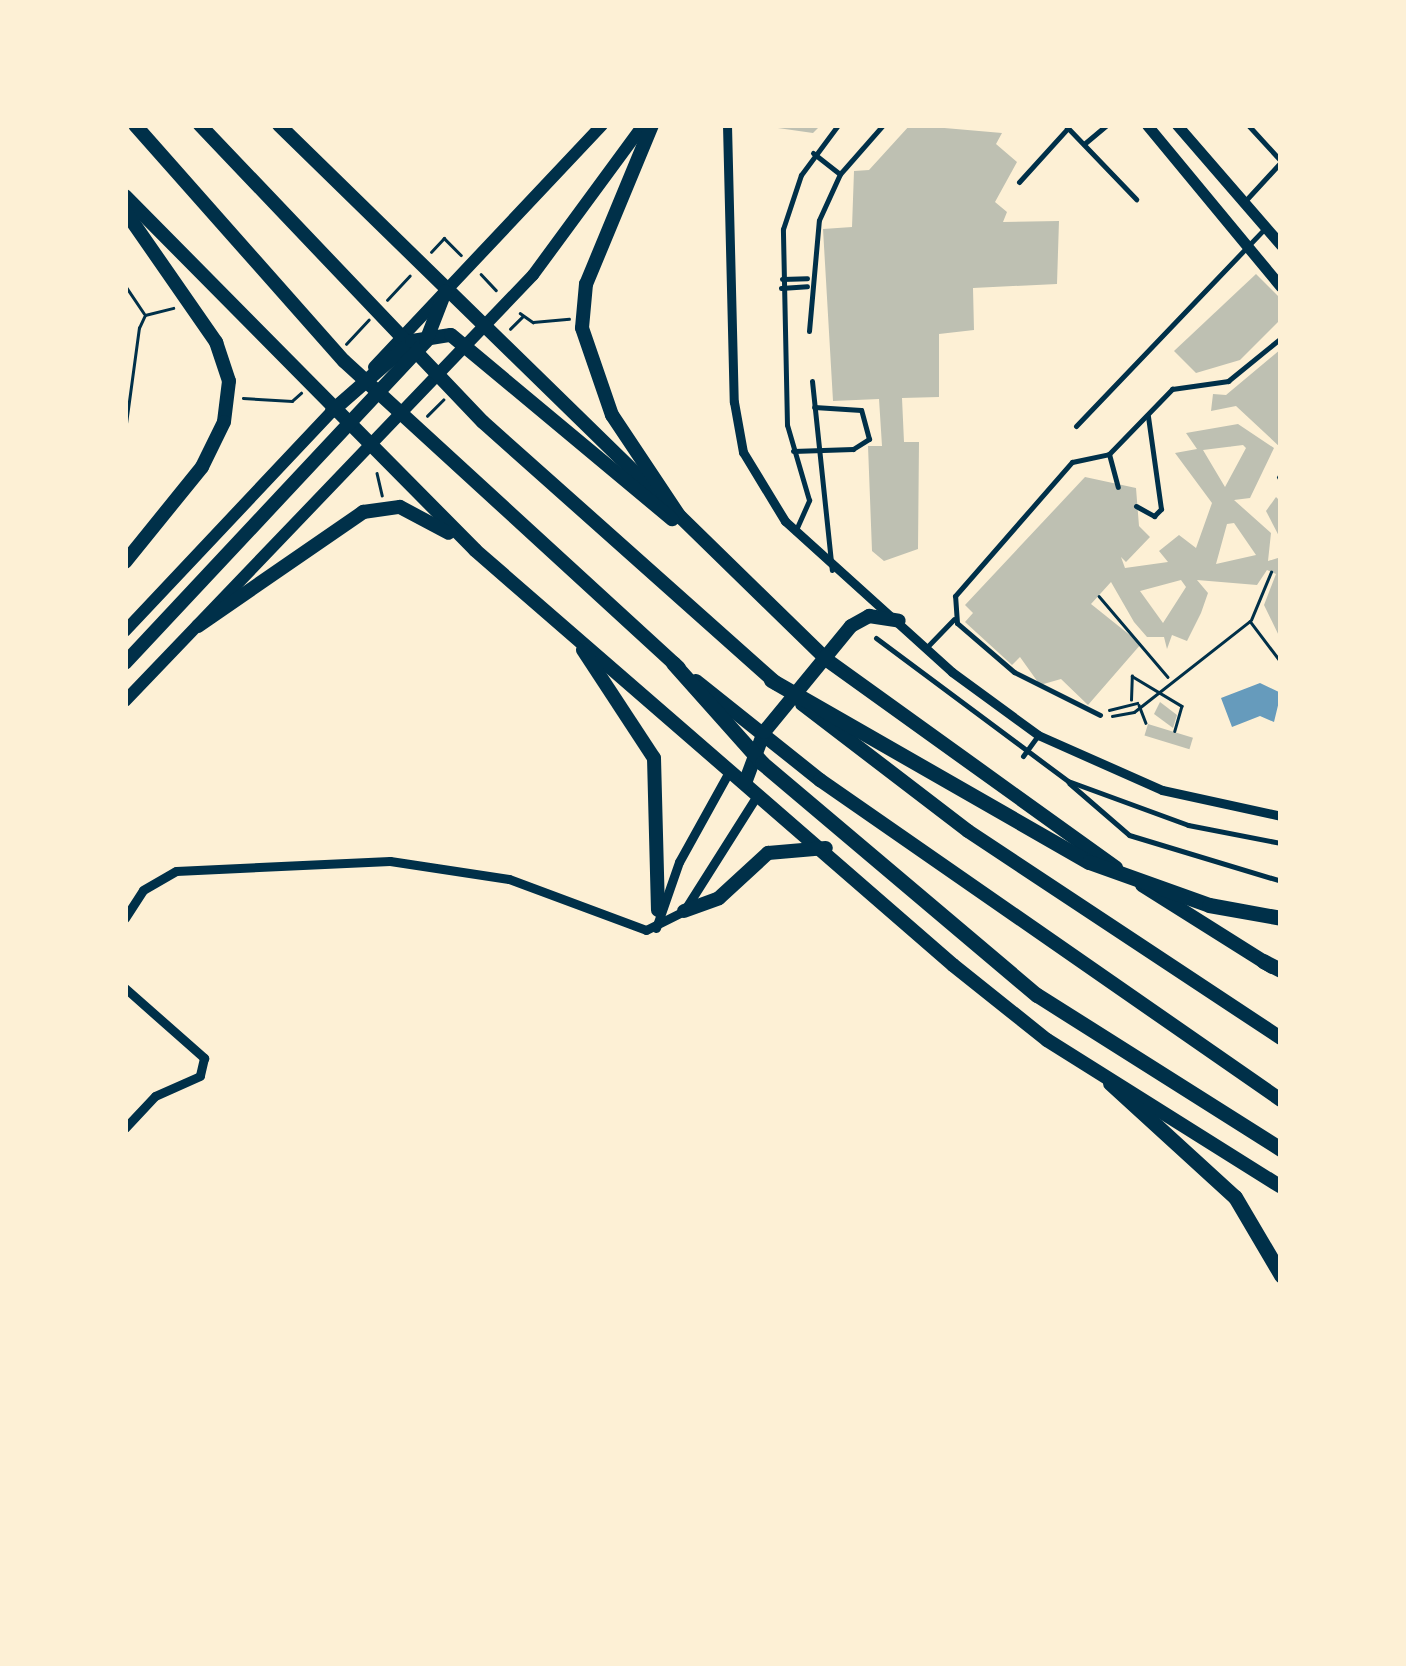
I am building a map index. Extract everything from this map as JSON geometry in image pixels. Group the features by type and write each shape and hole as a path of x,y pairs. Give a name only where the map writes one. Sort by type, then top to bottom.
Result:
{"highway":[{"path":"672,663 762,763 1025,986 1170,1087 1281,1148"},
{"path":"771,680 1089,862 1209,906 1281,918"},
{"path":"1262,961 1281,971"},
{"path":"1110,1083 1235,1198 1281,1274"}],"main road":[{"path":"136,125 344,360 672,663 820,780 1281,1100"},
{"path":"200,125 482,422 771,680 968,831 1281,1038"},
{"path":"279,125 444,292 827,660 1023,808 1262,961"},
{"path":"125,631 602,125"},
{"path":"125,701 484,327 643,125"},
{"path":"652,125 586,284 583,318 612,415 672,495 682,522"},
{"path":"125,196 332,411 475,550 745,783 829,850 953,965 1110,1083 1281,1187"},
{"path":"125,211 216,342 226,401 202,467 125,562"},
{"path":"125,664 349,427 430,334 444,292"},
{"path":"332,411 404,346 430,334 467,345 656,512 682,522"},
{"path":"198,626 343,523 384,506 413,510 475,550"},
{"path":"745,783 764,732 860,620 899,620"},
{"path":"568,630 654,758 658,910"},
{"path":"684,911 719,898 778,848 829,850"}],"street":[{"path":"727,125 724,272 738,430 795,532 832,570 1038,735 1162,790 1281,816"},
{"path":"1147,125 1281,287"},
{"path":"1177,125 1281,245"},
{"path":"656,928 658,910 730,770"},
{"path":"125,918 153,882 189,868 390,861 480,871 628,930 656,928 684,911 758,794"},
{"path":"125,988 204,1058 200,1076 156,1096 125,1128"}],"lane":[{"path":"795,532 810,500 793,451 781,279 786,204 813,152 838,125"},
{"path":"810,331 807,278 840,174 884,125"},
{"path":"1084,144 1107,125"},
{"path":"1244,202 1281,162 1248,125"},
{"path":"1019,182 1067,127 1136,199"},
{"path":"813,152 840,174"},
{"path":"1076,426 1266,227"},
{"path":"781,279 807,278"},
{"path":"782,288 807,286"},
{"path":"926,648 954,619 955,596 1072,462 1109,454 1172,389 1231,379 1281,338"},
{"path":"812,381 832,570"},
{"path":"793,451 859,448 871,426 855,407 814,407"},
{"path":"1136,506 1154,516 1161,509 1148,416"},
{"path":"1109,454 1118,487"},
{"path":"954,619 1014,672 1100,715"},
{"path":"876,638 1024,756 1068,781 1188,825 1281,843"},
{"path":"1024,756 1038,735"},
{"path":"1068,781 1128,835 1281,882"}],"path":[{"path":"125,285 145,315 125,431"},
{"path":"145,315 181,308"},
{"path":"523,316 583,318"},
{"path":"226,401 292,401 301,393"},
{"path":"377,470 384,506"},
{"path":"1131,700 1108,714 1138,704 1250,621 1272,572"},
{"path":"1099,596 1169,678"},
{"path":"1250,621 1281,662"},
{"path":"1131,700 1132,676 1182,706 1175,731"},
{"path":"1131,700 1138,704 1146,723"}],"water":[{"path":"1260,683 1281,693 1274,722 1260,716 1232,727 1221,698"}],"building":[{"path":"756,125 821,125 813,133"},
{"path":"910,125 1002,133 996,144 1017,162 995,202 1007,212 1003,222 1059,221 1057,284 973,288 974,330 939,334 939,397 902,398 904,442 919,442 918,549 884,561 872,551 868,446 882,446 879,399 833,401 823,229 852,227 854,171 869,170"},
{"path":"1256,274 1281,299 1281,319 1240,360 1196,373 1174,351"},
{"path":"1281,349 1281,448 1236,406 1211,411 1213,394 1226,395"},
{"path":"1238,424 1274,448 1250,498 1234,500 1271,533 1268,561 1281,557 1281,640 1264,605 1276,574 1267,570 1257,585 1197,580 1208,593 1201,613 1187,641 1172,635 1167,649 1164,637 1147,637 1134,622 1111,582 1091,604 1141,644 1088,705 1061,679 1040,685 1020,657 1012,665 965,622 973,613 965,605 1085,477 1136,488 1139,526 1150,537 1126,562 1121,557 1125,568 1168,562 1159,551 1179,535 1196,548 1212,503 1175,453 1197,449 1186,433","holes":["1243,445 1246,448 1225,487 1203,450","1234,523 1256,555 1216,564 1227,524","1181,580 1186,587 1163,623 1140,591"]},
{"path":"1276,497 1281,502 1281,540 1266,511"},
{"path":"1160,702 1177,715 1173,728 1154,714"},
{"path":"1148,724 1193,738 1189,749 1144,735"}]}
